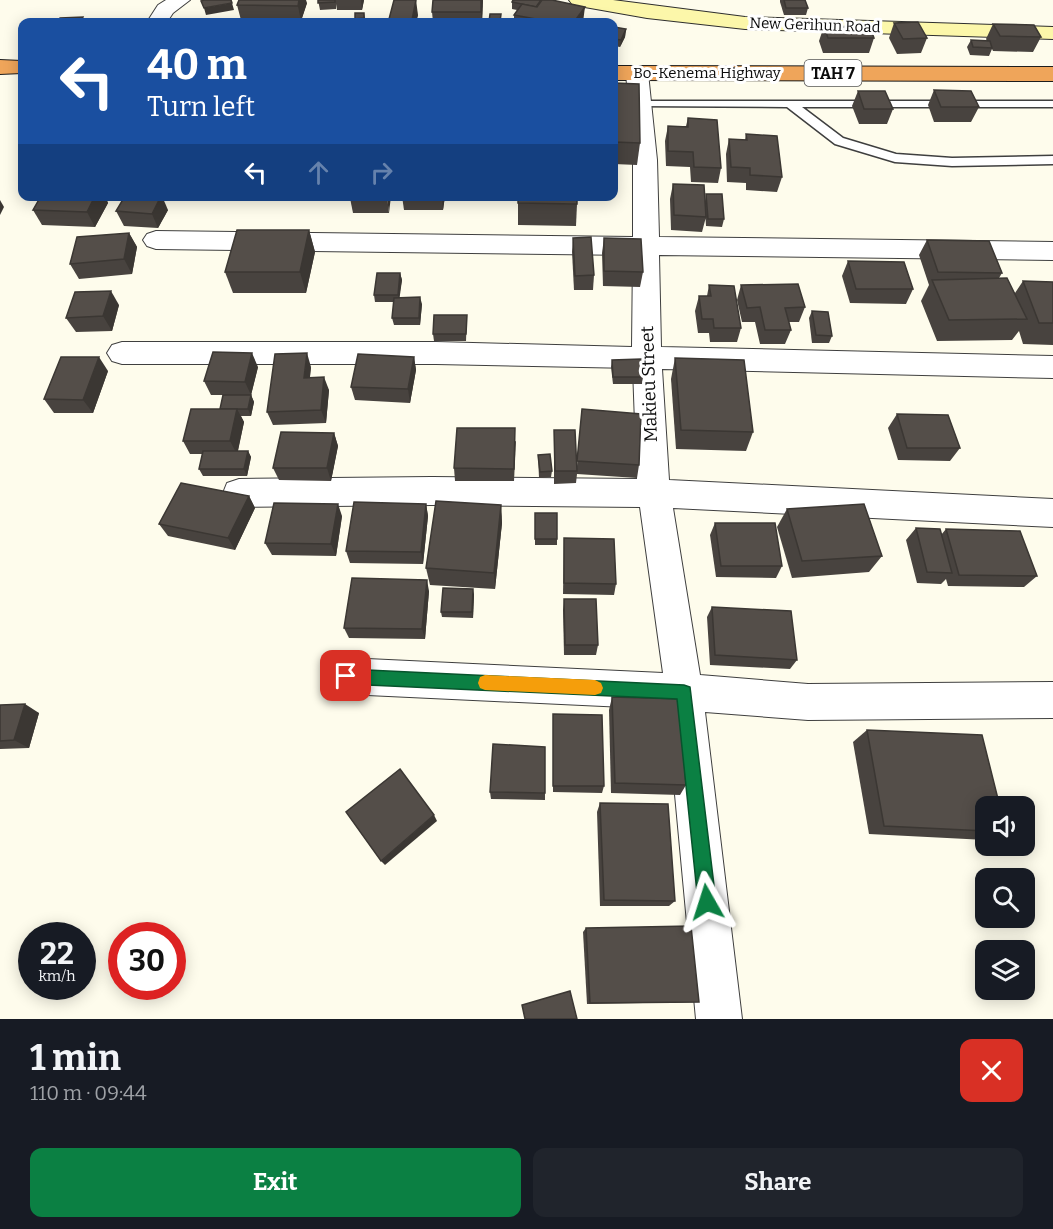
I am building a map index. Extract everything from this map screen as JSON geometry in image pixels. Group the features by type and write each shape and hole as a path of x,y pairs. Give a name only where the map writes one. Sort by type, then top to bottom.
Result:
{"highway":[{"path":"0,67 18,67"},
{"name":"Bo-Kenema Highway","path":"625,73 1053,74"}],"street":[{"path":"159,18 165,9 180,0"},
{"name":"New Gerihun Road","path":"579,0 647,12 745,23 1053,33"},
{"name":"Makieu Street","path":"625,73 640,104 645,160 647,358 654,493 684,692 719,1019"},
{"path":"156,240 1053,251"},
{"path":"122,353 425,353 1053,367"},
{"path":"239,493 432,491 654,493 1053,513"},
{"path":"346,676 684,692 808,702 1053,700"}],"lane":[{"path":"640,104 1053,104"},
{"path":"790,104 839,141 895,158 952,162 1053,159"}],"building":[{"path":"231,0 232,3 204,8 201,1"},
{"path":"239,0 299,0 298,6 237,5"},
{"path":"318,0 335,0 335,2 318,3"},
{"path":"394,0 416,0 412,18 389,18"},
{"path":"433,0 481,0 481,12 432,12"},
{"path":"513,0 541,0 536,7 512,2"},
{"path":"542,0 552,0 585,7 577,18 530,18 514,15 522,4 537,7"},
{"path":"784,0 805,0 808,8 786,8"},
{"path":"355,13 364,13 364,18 355,18"},
{"path":"490,14 501,14 500,18 490,18"},
{"path":"918,22 927,38 903,39 894,23"},
{"path":"993,24 1034,25 1041,37 1000,36"},
{"path":"824,26 870,27 874,38 828,38"},
{"path":"618,28 626,29 621,40 618,40"},
{"path":"971,40 990,41 992,48 973,47"},
{"path":"618,83 639,84 640,143 618,142"},
{"path":"934,90 971,91 979,107 941,107"},
{"path":"858,91 885,91 893,109 864,109"},
{"path":"688,118 717,120 721,168 694,167 693,152 668,151 668,126 688,127"},
{"path":"746,134 777,136 782,177 750,175 750,168 731,167 729,139 747,140"},
{"path":"673,184 704,185 706,217 674,215"},
{"path":"706,194 722,194 724,219 708,219"},
{"path":"38,201 92,201 87,212 33,210"},
{"path":"122,201 158,201 152,214 116,211"},
{"path":"518,201 577,201 577,204 518,203"},
{"path":"237,230 309,230 300,272 225,272"},
{"path":"129,233 124,259 70,264 77,237"},
{"path":"591,237 594,275 575,276 573,238"},
{"path":"604,238 641,239 643,272 604,271"},
{"path":"927,240 989,241 1002,273 938,272"},
{"path":"848,261 904,262 913,289 856,289"},
{"path":"377,273 400,273 398,295 374,295"},
{"path":"1007,278 1027,319 949,320 932,280"},
{"path":"1023,281 1053,282 1053,323 1039,323"},
{"path":"798,284 805,307 785,308 791,330 765,330 760,307 747,308 741,285"},
{"path":"709,285 734,286 741,328 714,328 713,319 702,319 699,296 711,296"},
{"path":"111,291 103,316 66,318 75,292"},
{"path":"420,297 419,318 392,318 394,298"},
{"path":"812,311 828,312 832,336 816,335"},
{"path":"434,315 467,315 466,334 433,334"},
{"path":"213,352 252,353 245,382 204,381"},
{"path":"307,353 304,378 324,377 321,410 267,412 275,354"},
{"path":"358,354 414,357 408,389 351,387"},
{"path":"61,357 99,357 83,400 44,399"},
{"path":"675,358 744,360 753,432 681,430"},
{"path":"641,359 643,377 613,377 612,360"},
{"path":"223,395 251,395 248,409 220,409"},
{"path":"191,409 237,409 230,441 183,441"},
{"path":"582,409 641,414 639,465 577,461"},
{"path":"897,414 948,415 960,448 907,448"},
{"path":"457,428 515,428 514,469 454,468"},
{"path":"554,430 575,430 577,471 555,471"},
{"path":"281,432 334,433 327,468 273,468"},
{"path":"203,451 248,451 244,469 199,469"},
{"path":"550,454 552,471 540,472 538,455"},
{"path":"181,483 249,496 228,538 159,524"},
{"path":"436,501 501,505 494,573 426,568"},
{"path":"354,502 426,504 421,552 346,551"},
{"path":"274,503 338,504 331,544 265,543"},
{"path":"864,504 882,556 802,561 787,509"},
{"path":"535,513 557,513 557,539 535,539"},
{"path":"715,523 775,523 782,566 721,566"},
{"path":"916,528 940,529 952,573 927,572"},
{"path":"946,529 1020,531 1037,576 959,575"},
{"path":"564,538 614,539 616,584 564,583"},
{"path":"352,578 427,580 422,629 344,628"},
{"path":"443,588 473,589 472,612 441,612"},
{"path":"564,599 596,599 598,645 565,645"},
{"path":"712,607 791,611 797,660 715,655"},
{"path":"612,697 680,699 686,785 615,783"},
{"path":"25,704 14,740 0,741 0,705"},
{"path":"553,714 602,715 604,786 553,786"},
{"path":"867,730 982,735 997,796 975,796 975,830 884,826"},
{"path":"493,744 545,747 545,793 490,792"},
{"path":"400,769 434,815 381,861 346,812"},
{"path":"600,803 668,804 675,901 604,900"},
{"path":"691,926 699,1002 590,1003 586,928"},
{"path":"570,991 577,1019 525,1019 522,1005"}],"slow traffic":[{"path":"485,683 595,688"}],"route":[{"path":"346,676 684,692 707,902"}]}
